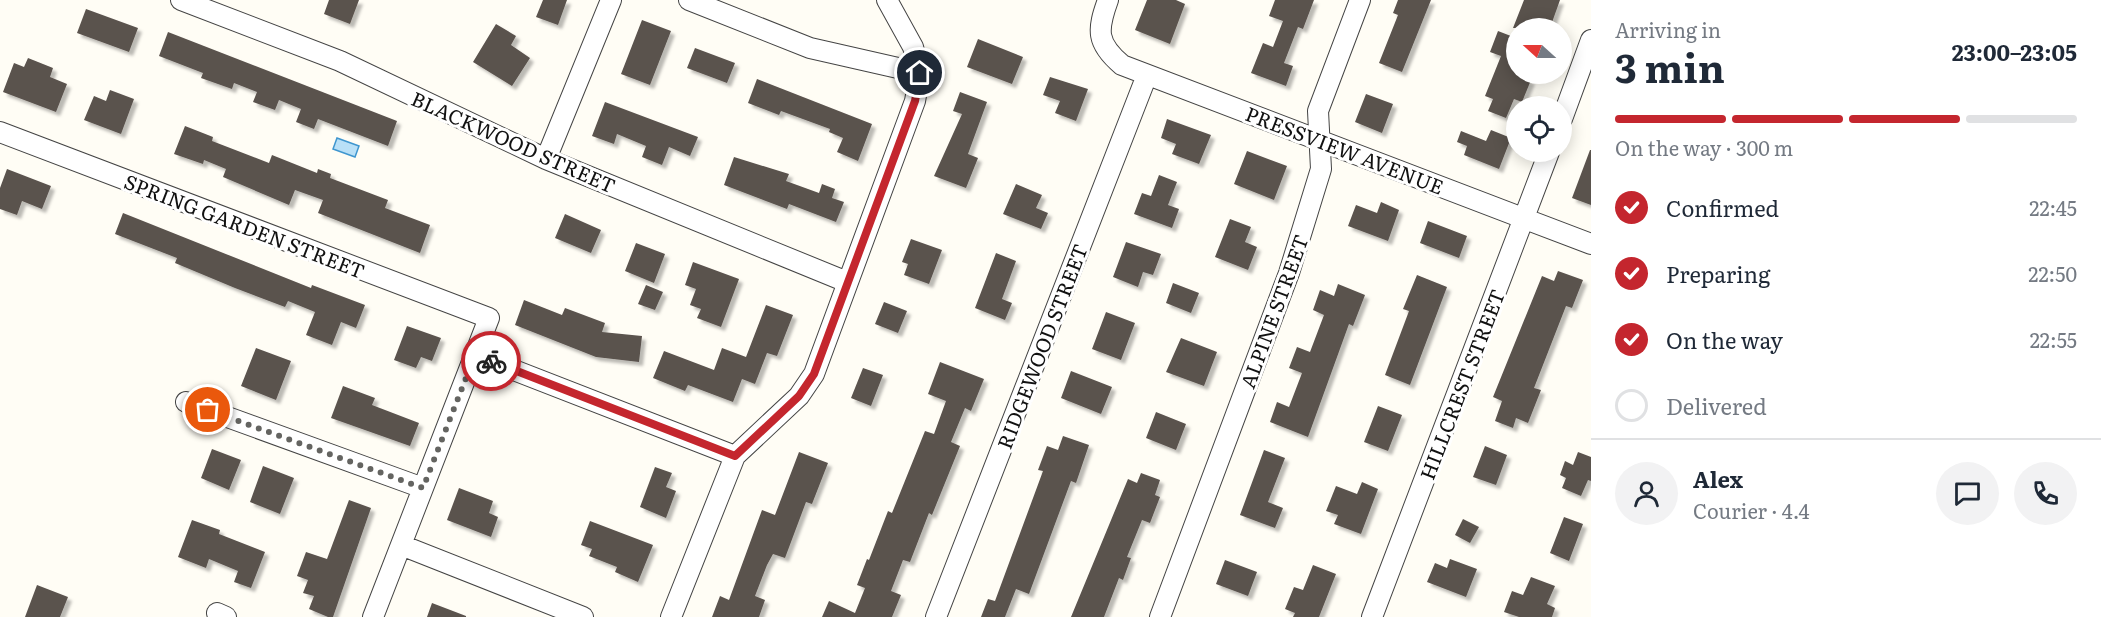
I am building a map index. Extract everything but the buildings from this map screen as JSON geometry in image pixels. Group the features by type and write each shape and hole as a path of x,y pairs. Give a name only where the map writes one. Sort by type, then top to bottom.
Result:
{"street":[{"name":"BLACKWOOD STREET","path":"181,0 340,61 546,159 847,282"},
{"path":"546,159 611,0"},
{"path":"688,0 810,48 920,73"},
{"path":"671,617 735,456 799,396 814,374 915,101 920,73 913,47 887,0"},
{"name":"PRESSVIEW AVENUE","path":"1108,0 1100,32 1103,46 1122,64 1320,138 1591,244"},
{"name":"ALPINE STREET","path":"1160,617 1289,273 1321,169 1318,111 1360,0"},
{"path":"1570,96 1591,40"},
{"name":"RIDGEWOOD STREET","path":"936,617 1147,75"},
{"name":"SPRING GARDEN STREET","path":"0,132 489,318 475,355"},
{"name":"HILLCREST STREET","path":"1372,617 1545,162"},
{"path":"373,617 475,355 735,456"},
{"path":"186,402 423,488"},
{"path":"401,545 583,617"}],"water":[{"path":"337,138 359,146 355,157 333,149"}],"way so far":[{"path":"208,410 423,488 475,355 491,361"}],"route":[{"path":"491,361 735,456 799,396 814,374 915,101 920,73"}]}
